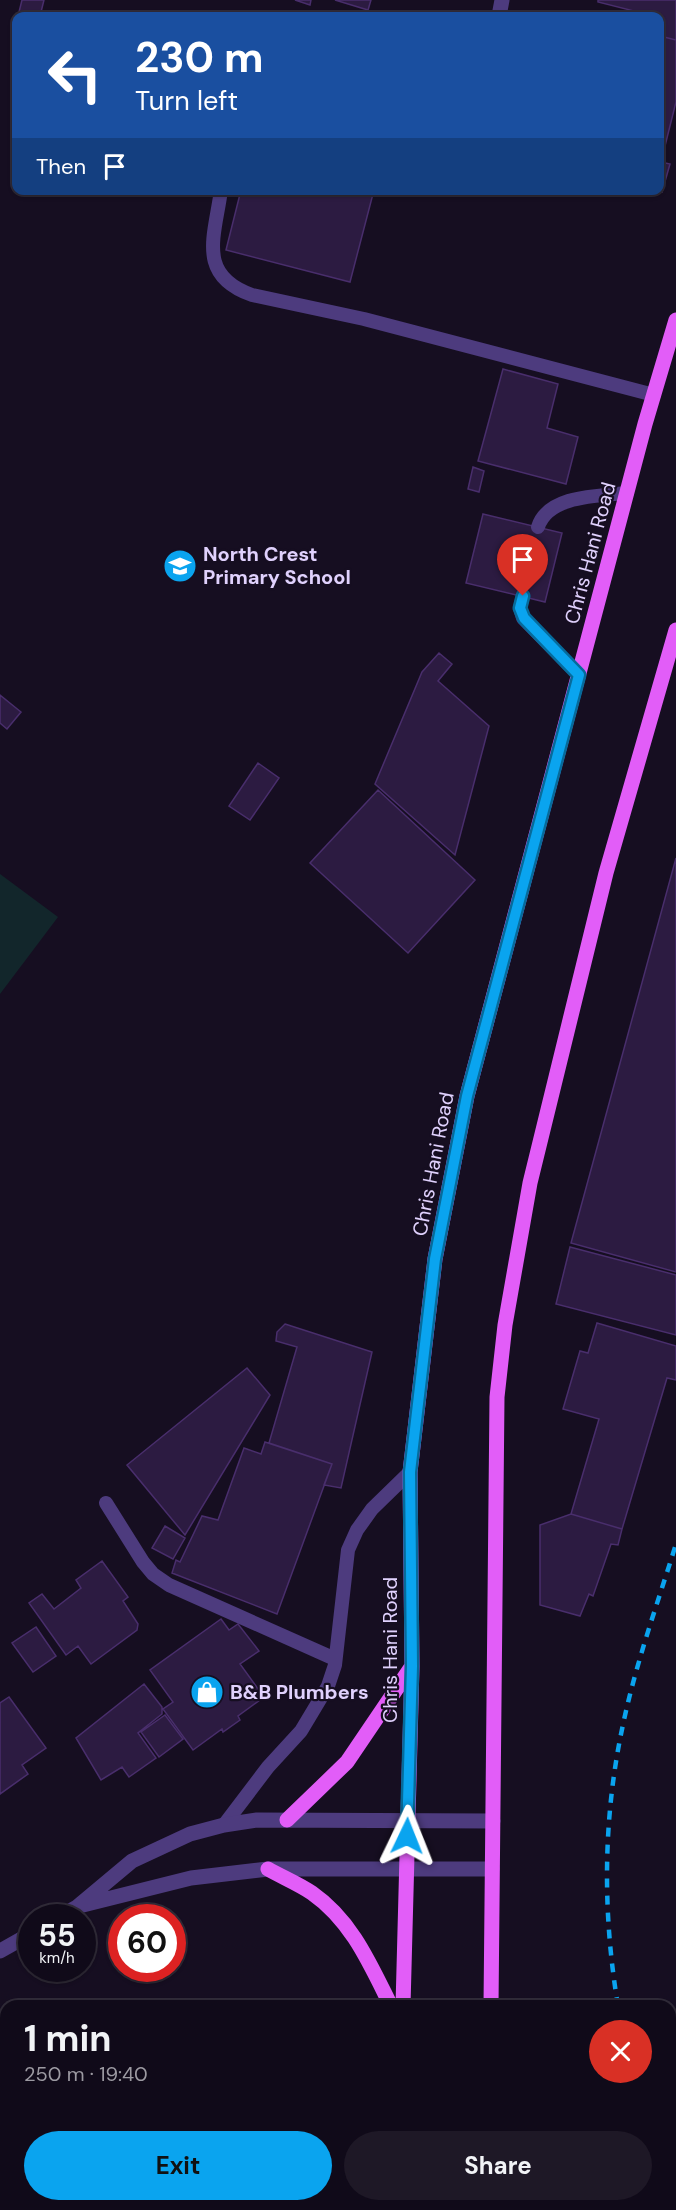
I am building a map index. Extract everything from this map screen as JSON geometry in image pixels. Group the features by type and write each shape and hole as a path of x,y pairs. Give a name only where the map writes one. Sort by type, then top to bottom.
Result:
{"main road":[{"name":"Chris Hani Road","path":"403,2000 412,1666 410,1472 435,1259 467,1096 627,493 676,320"},
{"path":"491,2000 497,1397 505,1326 530,1183 597,907 676,630"},
{"path":"286,1820 348,1762 412,1666"},
{"path":"268,1869 311,1892 330,1907 357,1938 388,2000"}],"street":[{"path":"81,1904 132,1861 190,1834 224,1825 256,1820 493,1821"},
{"path":"89,1904 191,1878 268,1869 492,1869"},
{"path":"0,1951 18,1941"}],"lane":[{"path":"221,195 212,254 220,274 228,284 238,290 364,319 654,395"},
{"path":"538,527 541,518 552,509 568,502 627,493"},
{"path":"523,596 520,608 524,618 579,675"},
{"path":"224,1825 268,1767 301,1731 328,1686 335,1659 348,1550 357,1530 372,1509 410,1472"},
{"path":"106,1503 153,1574 170,1585 335,1659"}],"green space":[{"path":"0,874 58,917 0,994"}],"building":[{"path":"22,0 44,0 41,12 19,12"},
{"path":"295,0 311,0 310,5"},
{"path":"335,0 371,0 368,10"},
{"path":"598,0 676,0 676,40 664,37 664,12 634,12 598,2"},
{"path":"664,37 676,40 676,102 664,150"},
{"path":"664,163 670,164 664,185"},
{"path":"240,195 373,195 350,282 226,250"},
{"path":"503,369 558,384 547,428 578,437 566,484 478,461"},
{"path":"473,467 484,471 479,492 468,489"},
{"path":"483,514 562,533 545,602 466,583"},
{"path":"439,653 452,664 438,681 489,726 455,855 375,784 422,672"},
{"path":"0,695 21,712 7,729 0,723"},
{"path":"258,763 279,778 250,820 229,806"},
{"path":"378,790 475,880 408,953 310,863"},
{"path":"676,858 676,1272 571,1243"},
{"path":"570,1247 676,1275 676,1335 556,1304"},
{"path":"597,1323 676,1346 676,1380 667,1378 622,1529 571,1514 599,1419 563,1409 580,1351 588,1353"},
{"path":"285,1324 372,1352 341,1488 324,1485 332,1464 269,1443 297,1347 276,1341 277,1332"},
{"path":"247,1368 270,1395 185,1535 127,1465"},
{"path":"265,1442 332,1464 277,1614 172,1573 176,1560 180,1562 202,1516 218,1520 244,1448 261,1454"},
{"path":"571,1514 622,1529 618,1545 611,1544 593,1596 589,1594 580,1616 540,1605 540,1525"},
{"path":"165,1526 185,1538 173,1559 152,1548"},
{"path":"102,1561 128,1597 123,1601 138,1624 137,1630 91,1664 78,1646 66,1655 29,1603 42,1594 54,1609 81,1588 76,1580"},
{"path":"221,1619 229,1630 238,1624 259,1651 240,1664 264,1697 238,1716 240,1720 223,1732 222,1729 193,1750 163,1709 173,1702 150,1670"},
{"path":"36,1627 56,1656 33,1672 12,1643"},
{"path":"144,1684 162,1707 162,1714 138,1733 156,1758 129,1777 122,1767 101,1780 76,1738"},
{"path":"9,1697 46,1748 22,1765 28,1774 0,1794 0,1703"},
{"path":"165,1715 183,1739 159,1757 141,1732"}],"railway":[{"path":"617,2000 607,1898 612,1791 629,1698 676,1544"}],"place":[{"name":"North Crest Primary School","path":"180,566"},
{"name":"B&B Plumbers","path":"207,1692"}],"route":[{"path":"407,1836 412,1666 410,1472 435,1259 467,1096 579,675 534,631 524,618 520,608 523,596"}]}
